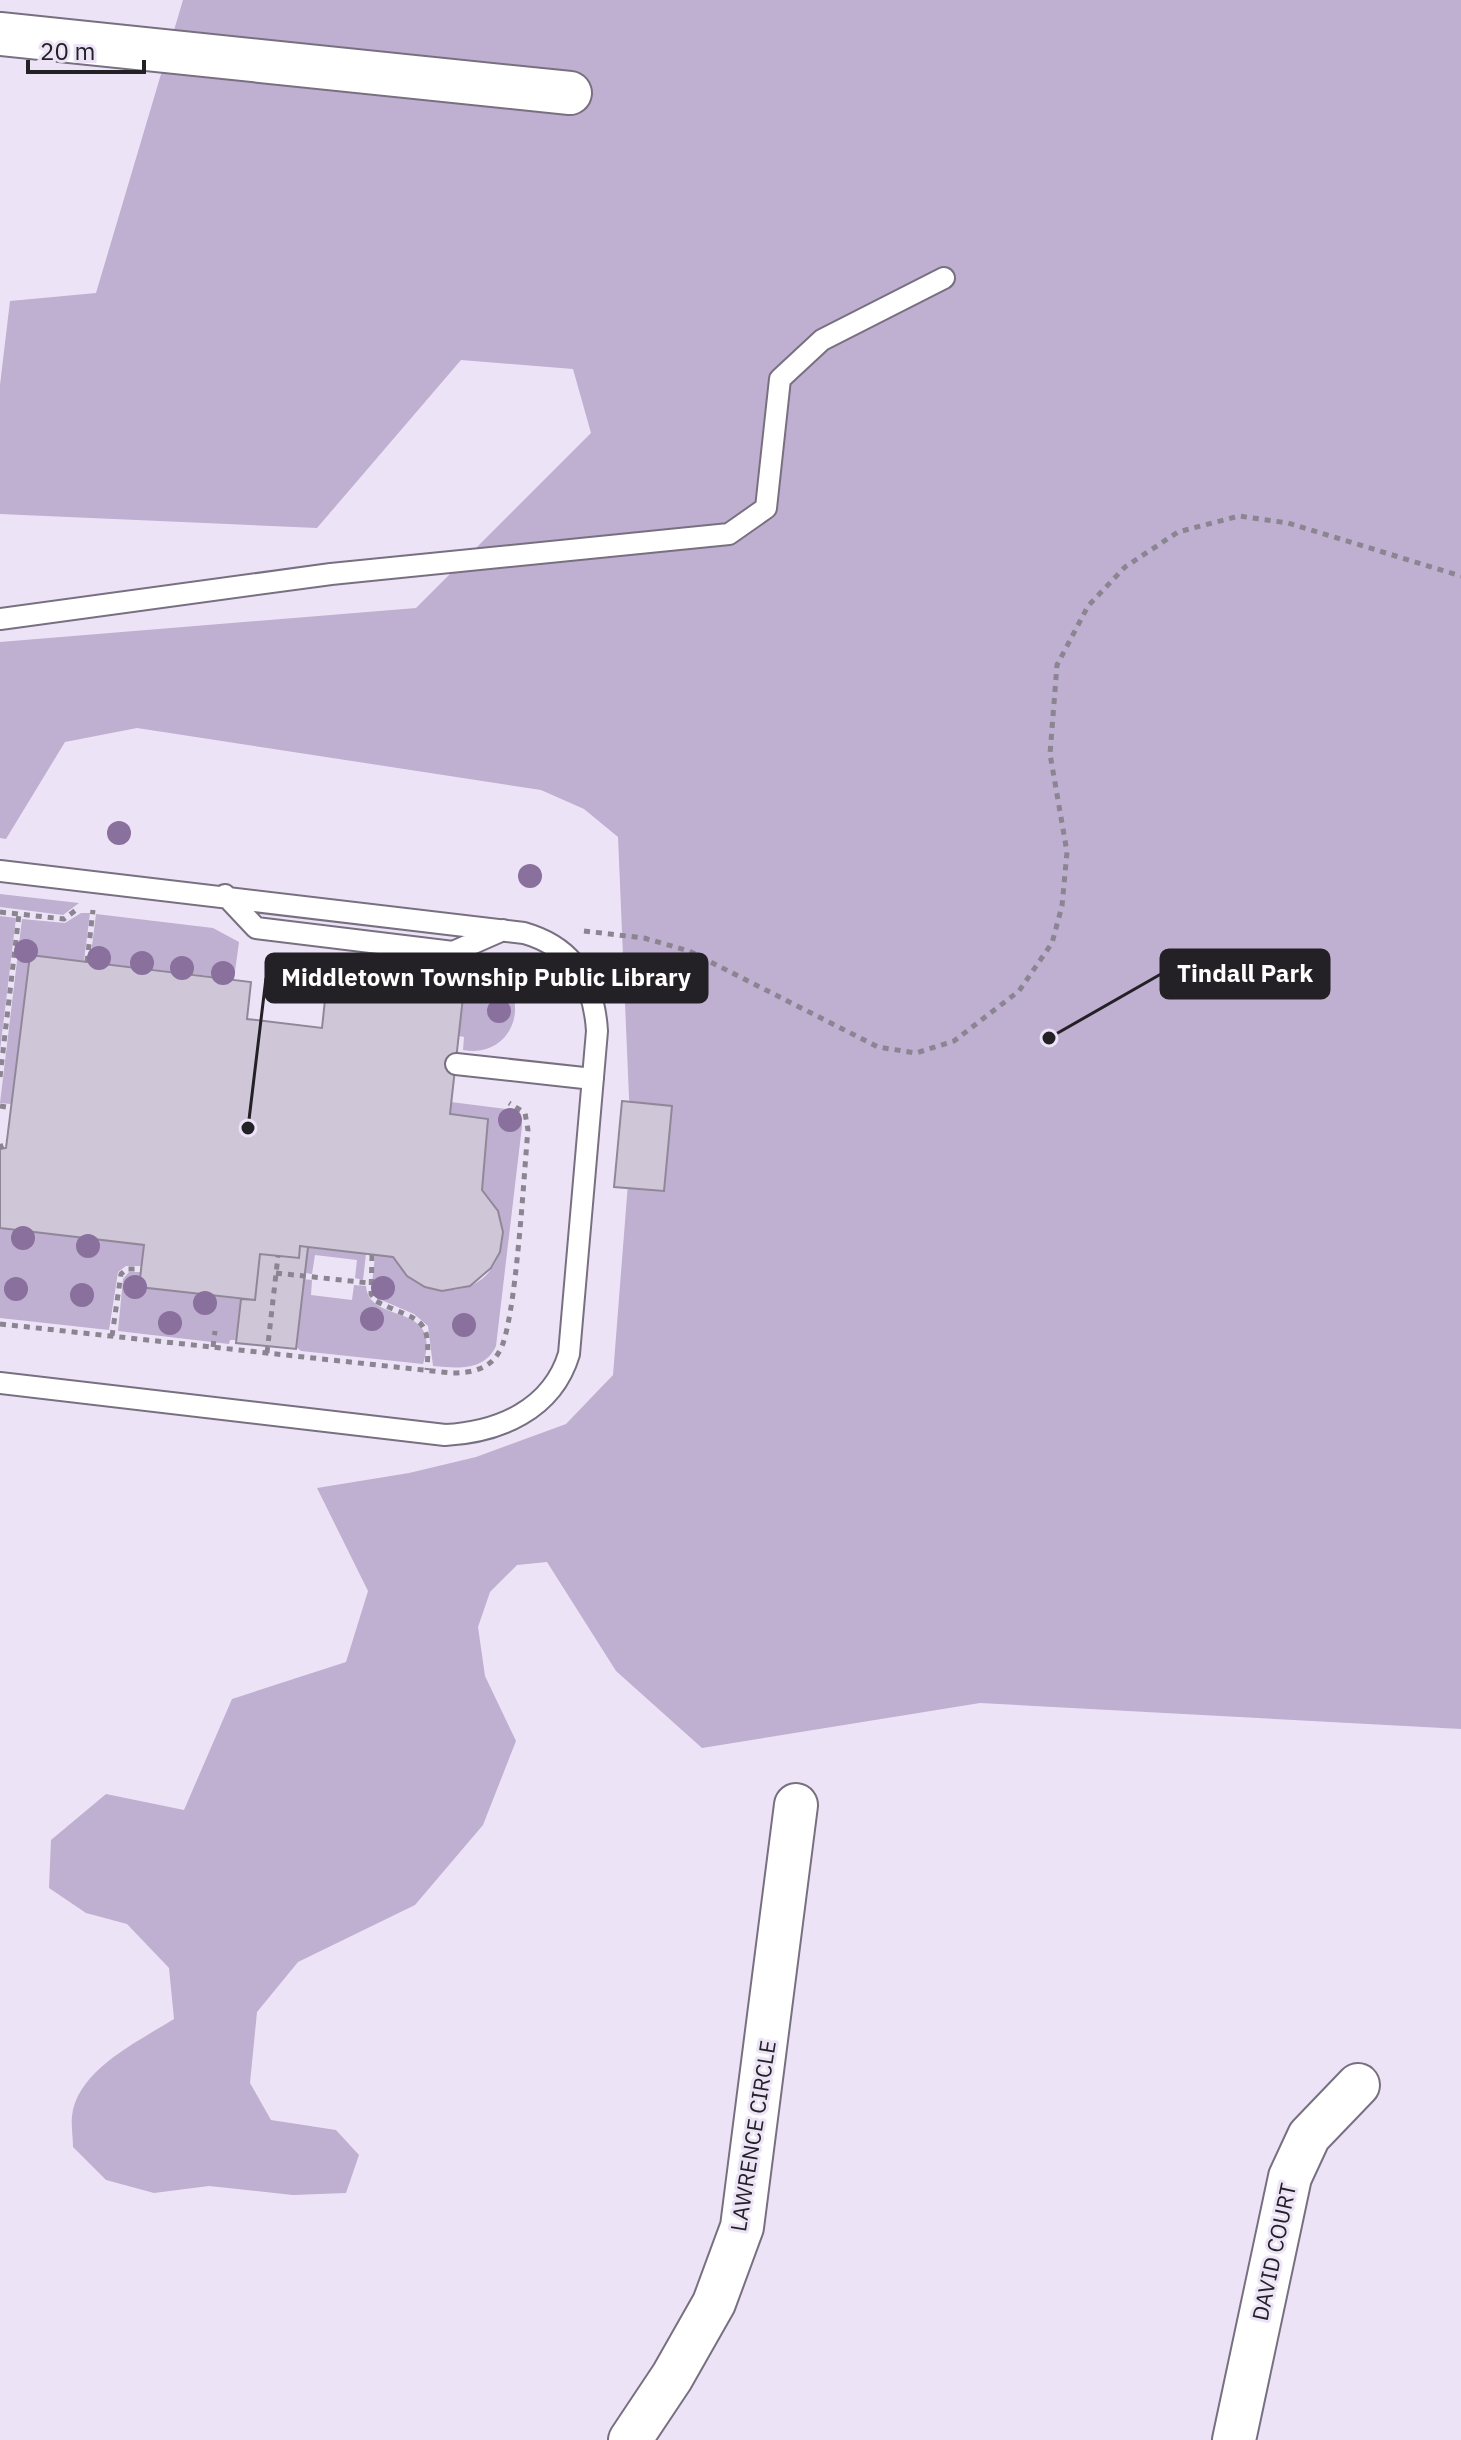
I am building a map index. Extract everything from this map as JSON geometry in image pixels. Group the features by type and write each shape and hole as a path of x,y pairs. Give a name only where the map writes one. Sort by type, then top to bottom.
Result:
{"street":[{"path":"0,34 570,93"},
{"name":"LAWRENCE CIRCLE","path":"630,2440 672,2377 714,2303 742,2227 796,1805"},
{"name":"DAVID COURT","path":"1234,2440 1290,2177 1309,2136 1358,2085"}],"lane":[{"path":"0,619 331,574 729,534 766,508 780,379 822,340 944,278"},
{"path":"0,871 503,930 554,945 568,955 593,996 597,1031 569,1354 557,1382 544,1398 512,1420 469,1433 445,1435 0,1383"},
{"path":"225,895 256,928 453,952 503,930"},
{"path":"456,1064 593,1079"}],"path":[{"path":"578,930 644,938 689,951 878,1047 916,1053 954,1041 1019,991 1052,943 1062,906 1067,852 1050,754 1057,665 1081,617 1111,580 1178,532 1219,518 1239,516 1288,523 1461,576"},
{"path":"87,962 93,909"},
{"path":"0,1077 19,914"},
{"path":"384,988 386,977"},
{"path":"0,1324 427,1370 465,1373 478,1370 498,1356 503,1347 528,1130 520,1107 506,1102"},
{"path":"0,1106 11,1108"},
{"path":"372,1255 369,1283 376,1301 424,1326 429,1335 427,1370"},
{"path":"267,1353 278,1256"},
{"path":"112,1336 121,1274 131,1268 141,1269"},
{"path":"276,1273 369,1283"},
{"path":"213,1347 215,1331"}],"shaded area":[{"path":"183,0 1461,0 1461,1729 980,1703 702,1748 616,1671 547,1562 517,1565 490,1592 478,1627 485,1676 516,1741 483,1825 415,1905 298,1962 257,2012 250,2083 271,2120 336,2130 359,2155 346,2193 293,2195 209,2186 154,2193 106,2180 73,2147 72,2116 76,2100 85,2085 112,2058 174,2019 169,1968 127,1924 86,1913 49,1888 51,1840 106,1794 184,1810 232,1699 346,1662 368,1591 317,1488 409,1473 476,1457 566,1424 613,1375 631,1145 618,837 584,809 541,790 137,728 65,742 6,839 0,838 0,642 416,608 591,433 573,369 461,360 317,528 0,514 0,385 10,301 96,293"},
{"path":"0,894 79,903 63,915 0,907"},
{"path":"81,913 90,913 84,961 30,955 11,1104 0,1103 22,919 65,923"},
{"path":"96,914 213,928 239,942 234,979 90,962"},
{"path":"0,916 16,918 0,1051"},
{"path":"473,963 494,971 507,984 514,1000 514,1016 509,1031 498,1043 483,1050 463,1050 464,1037 459,1036 463,997 392,989 392,982 441,988 444,970 471,973"},
{"path":"451,1102 513,1110 520,1115 522,1126 496,1346 484,1360 460,1367 433,1366 428,1326 414,1314 379,1299 372,1284 375,1255 393,1257 404,1272 434,1288 451,1290 467,1287 482,1279 493,1266 501,1248 502,1225 482,1187 488,1119 450,1114"},
{"path":"0,1228 144,1245 142,1266 126,1266 118,1272 109,1330 0,1318"},
{"path":"308,1247 366,1254 363,1280 355,1278 357,1260 315,1255 312,1274 305,1273"},
{"path":"129,1272 141,1272 140,1287 241,1299 236,1340 230,1340 229,1344 118,1331 123,1279"},
{"path":"304,1279 312,1280 311,1295 352,1300 354,1285 366,1286 370,1298 379,1306 415,1322 423,1330 427,1344 423,1364 301,1351 296,1347"}],"building":[{"path":"30,955 251,982 247,1019 322,1028 327,981 463,997 450,1114 488,1119 482,1190 498,1211 503,1232 500,1252 491,1268 470,1286 442,1291 425,1287 407,1276 393,1257 300,1246 299,1258 260,1254 255,1300 139,1287 144,1245 0,1228 0,1149 6,1148"},
{"path":"622,1101 672,1106 664,1191 614,1187"},
{"path":"300,1246 308,1247 296,1349 236,1343 241,1299 255,1300 260,1254 299,1258"}],"place":[{"name":"Tindall Park","path":"1049,1038"},
{"name":"Middletown Township Public Library","path":"248,1128"}]}
